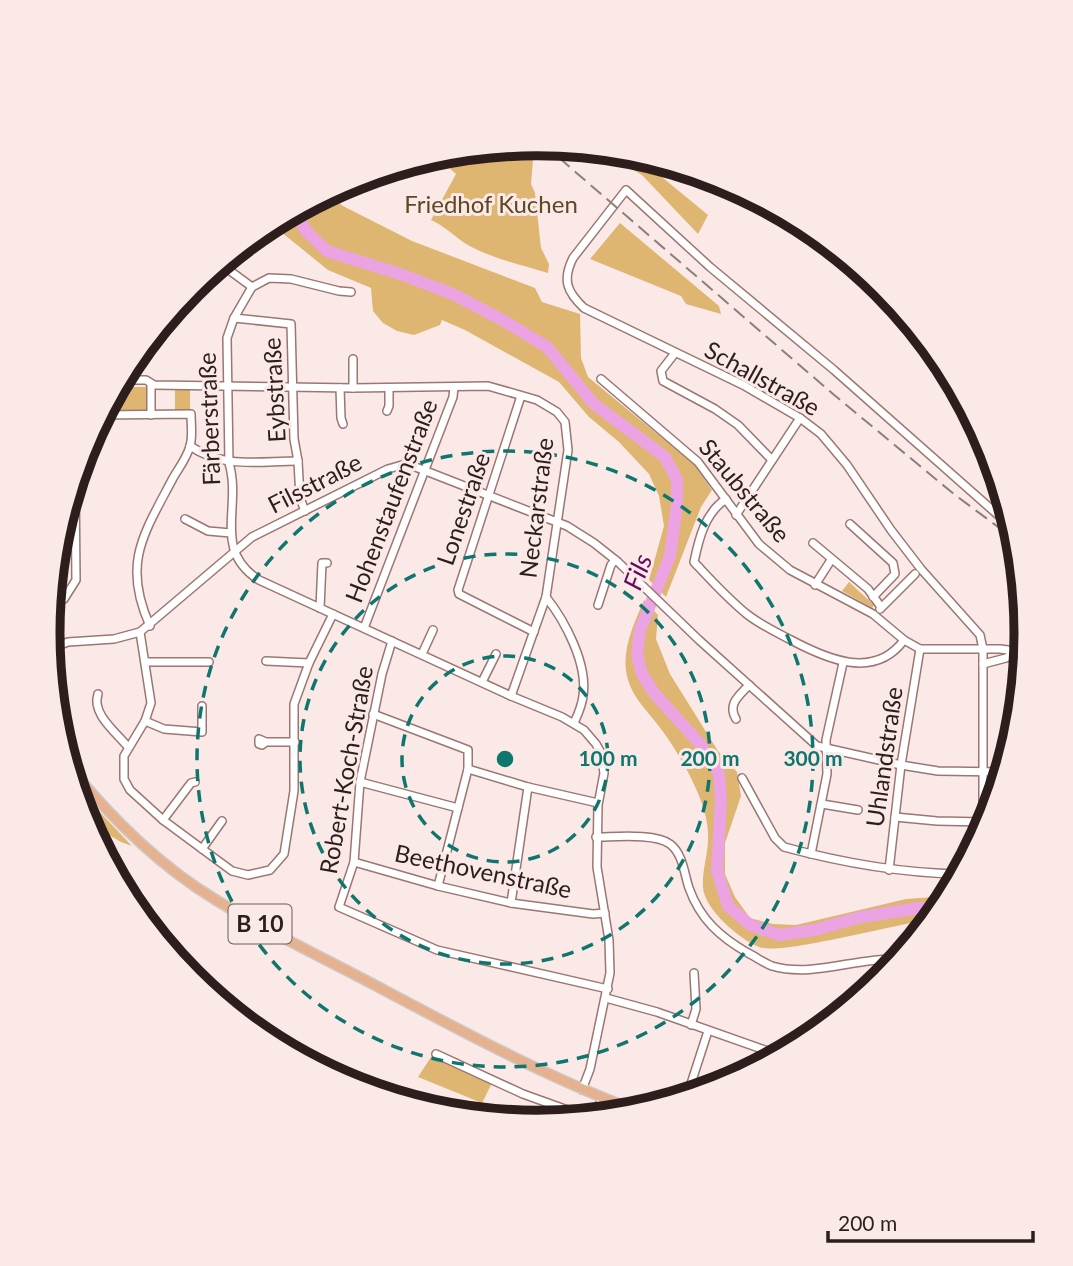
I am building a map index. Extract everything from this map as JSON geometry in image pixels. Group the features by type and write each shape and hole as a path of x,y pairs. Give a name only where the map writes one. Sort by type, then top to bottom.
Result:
{"main road":[{"name":"B 10","path":"85,785 102,806 144,846 215,900 518,1060 616,1103"}],"street":[{"name":"Schallstraße","path":"983,649 979,635 921,569 847,465 821,434 800,418 743,385 584,309 568,289 566,278 573,258 626,190 710,267 998,515"},
{"path":"228,269 252,287 269,278 291,279 351,292"},
{"name":"Färberstraße","path":"233,552 227,338 234,318 252,287"},
{"name":"Eybstraße","path":"234,318 291,324 294,439 300,498 305,511"},
{"path":"675,353 662,371 663,381 715,409 738,425 772,460"},
{"path":"353,359 353,388"},
{"name":"Staubstraße","path":"601,379 698,462 759,544 773,557 815,585 875,615 904,640 920,649 1013,651"},
{"name":"Neckarstraße","path":"132,380 146,380 151,384 340,388 488,386 550,407 565,422 568,450 546,597 511,696"},
{"path":"151,384 151,415"},
{"name":"Hohenstaufenstraße","path":"363,628 453,397 454,387"},
{"path":"340,388 343,424"},
{"path":"387,411 389,388"},
{"name":"Lonestraße","path":"521,396 458,586 459,594 534,632"},
{"path":"112,415 191,414 190,446 141,541 136,580 141,606 150,626"},
{"path":"736,515 800,418"},
{"path":"190,446 200,453 229,463 298,461"},
{"name":"Filsstraße","path":"60,644 114,639 140,632 252,537 395,466 413,466 585,537 645,587 808,740 825,749"},
{"path":"726,499 719,503 706,522 699,537 694,562 753,618 823,657 843,663 866,662 883,657 895,650 904,640"},
{"path":"61,600 70,593 76,580 75,513"},
{"name":"Färberstraße","path":"186,519 208,531 231,533"},
{"path":"850,524 893,563 895,574 905,584"},
{"path":"813,543 868,589 881,607"},
{"path":"233,552 250,574 574,723 590,737 601,753 604,773 598,803 597,867 610,961 608,989 590,1069 582,1090"},
{"path":"598,605 615,560"},
{"path":"815,585 831,560"},
{"path":"320,608 322,563 327,563"},
{"path":"873,597 895,574"},
{"path":"875,615 915,574"},
{"path":"546,597 569,633 581,669 584,694 574,723"},
{"path":"140,632 147,662 151,703 145,721 124,756 124,779 130,790 163,820 232,870 247,875 271,870 284,854 294,792 294,704 309,663 333,614"},
{"path":"422,654 433,629"},
{"name":"Robert-Koch-Straße","path":"392,641 373,714 360,782 354,862 339,907 437,950 608,989"},
{"name":"Uhlandstraße","path":"889,870 901,765 920,649"},
{"path":"983,649 983,801"},
{"path":"482,682 496,654"},
{"path":"983,664 1013,655"},
{"path":"266,661 309,663"},
{"path":"147,662 209,662"},
{"path":"811,854 827,774 825,749 843,663"},
{"path":"736,719 731,712 732,705 749,685"},
{"path":"98,694 97,710 128,747"},
{"path":"145,721 164,730 202,733 202,706"},
{"path":"373,714 466,747 468,769 438,886"},
{"path":"265,742 295,742"},
{"path":"825,749 938,771 992,772"},
{"path":"468,769 528,787 598,803"},
{"path":"742,778 775,838 784,847 889,870 949,873"},
{"path":"163,820 191,783 195,782"},
{"path":"360,782 458,808"},
{"path":"511,903 528,787"},
{"path":"822,804 858,810"},
{"path":"895,817 974,822"},
{"path":"202,849 222,821"},
{"path":"596,837 655,838 670,844 683,864 688,884 702,916 727,941 770,965 799,970 885,958"},
{"name":"Beethovenstraße","path":"354,862 511,903 593,914 605,913"},
{"path":"691,1024 696,1009 694,974"},
{"path":"606,998 766,1051"},
{"path":"691,1085 708,1031"},
{"path":"436,1054 523,1094 565,1109"},
{"path":"599,1106 602,1098"}],"green space":[{"name":"Friedhof Kuchen","path":"528,156 533,160 531,184 535,193 541,248 549,264 548,273 482,252 431,220 456,174 445,165 505,157"},
{"path":"623,164 654,171 708,215 698,234 642,175"},
{"path":"336,200 412,241 535,288 542,302 580,314 581,358 588,377 694,464 712,490 701,507 666,597 649,580 664,526 659,496 649,474 619,442 589,417 559,382 442,320 440,325 414,335 397,331 383,323 373,311 371,288 328,270 280,231"},
{"path":"620,223 719,306 721,314 686,304 681,296 590,259"},
{"path":"190,386 190,410 175,411 175,387"},
{"path":"128,387 147,387 147,411 114,411"},
{"path":"849,582 874,605 872,608 842,591"},
{"path":"644,600 658,615 656,639 670,674 718,751 737,772 741,796 725,843 725,874 735,897 750,918 773,924 796,925 906,899 934,897 916,922 771,949 751,943 716,914 709,905 703,887 708,834 702,803 665,734 629,684 626,657"},
{"path":"91,803 132,846 103,831"},
{"path":"431,1057 492,1083 482,1103 418,1077"}],"waterway":[{"name":"Fils","path":"299,219 307,232 327,251 455,295 547,347 594,404 665,457 677,480 677,505 670,556 640,630 637,655 642,674 654,693 700,744 719,774 721,800 717,871 728,906 750,925 779,935 815,930 861,917 926,908"}],"railway":[{"path":"558,157 833,394 955,495 1002,530"}]}
